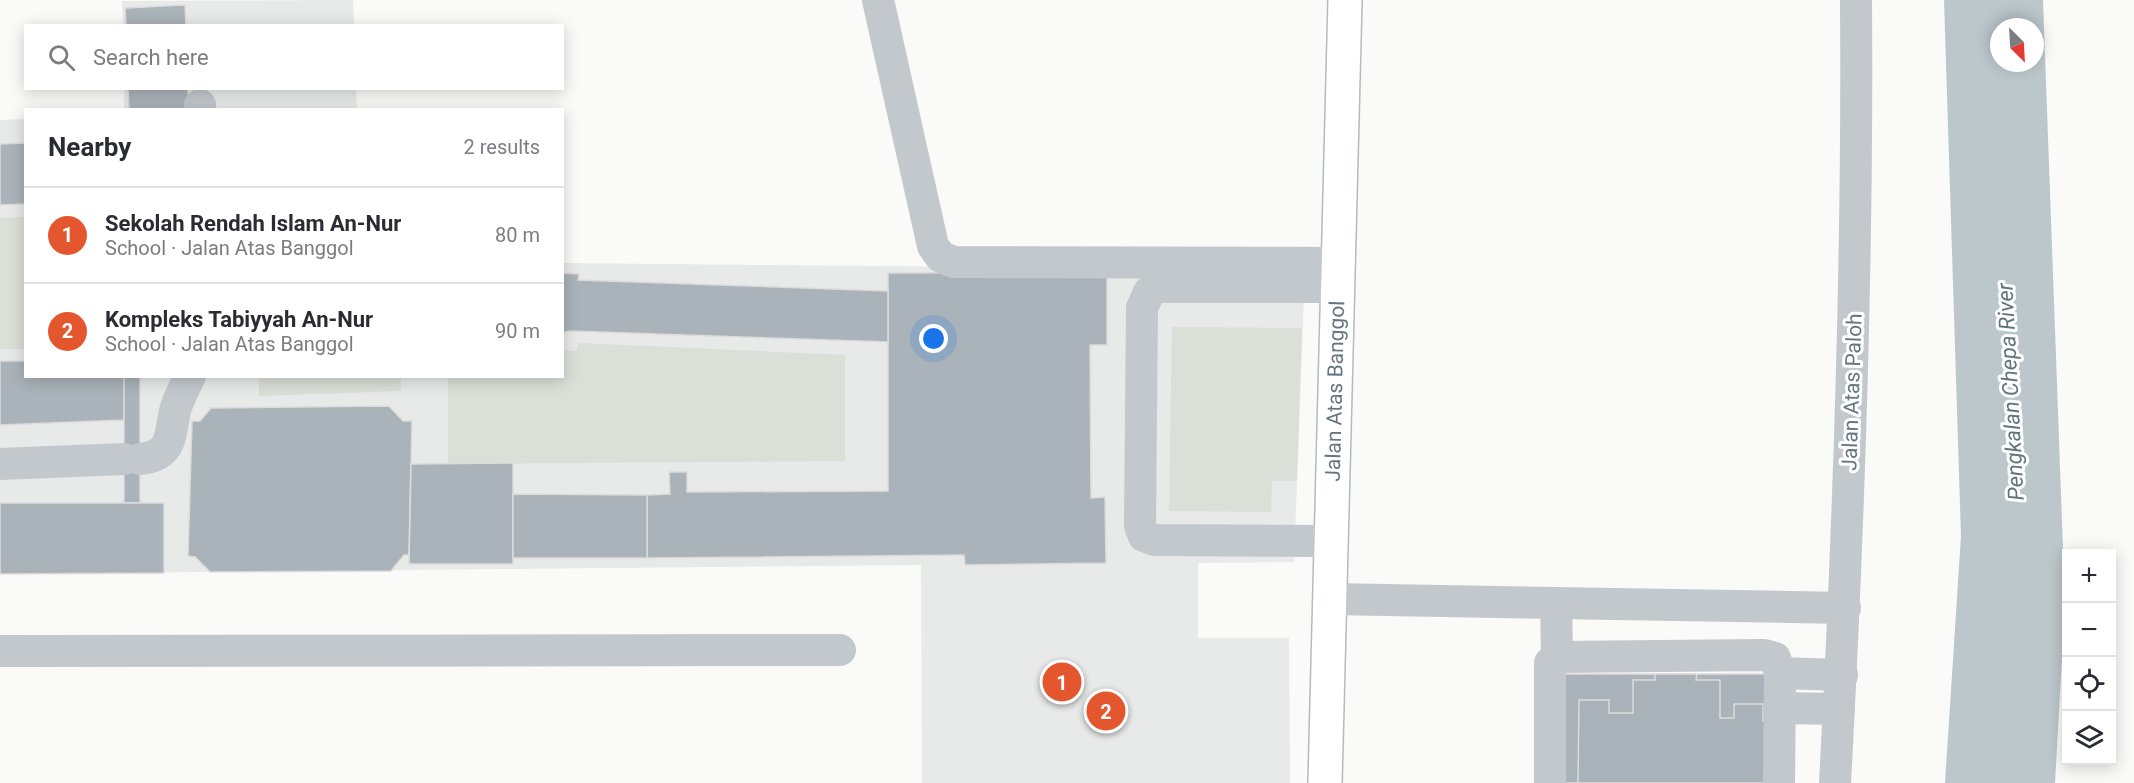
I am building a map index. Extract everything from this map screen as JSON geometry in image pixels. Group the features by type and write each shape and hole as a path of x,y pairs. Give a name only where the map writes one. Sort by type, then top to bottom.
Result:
{"main road":[{"name":"Jalan Atas Banggol","path":"1325,783 1345,0"}],"street":[{"path":"878,0 933,246 941,257 954,262 1338,275"},
{"name":"Jalan Atas Paloh","path":"1836,783 1845,608 1857,188 1856,0"},
{"path":"1331,541 1154,540 1144,536 1140,526 1142,308 1149,292 1156,287 1338,275"},
{"path":"0,464 151,458 167,446 177,404 189,378"},
{"path":"1330,599 1845,608"},
{"path":"1556,603 1557,657"},
{"path":"0,651 840,650"},
{"path":"1550,783 1550,663 1557,657 1764,655 1775,658 1780,673 1779,783"},
{"path":"1780,673 1842,675"},
{"path":"1779,708 1839,709"}],"shaded area":[{"path":"353,0 354,24 123,24 122,1"},
{"path":"124,90 356,90 357,108 124,108"},
{"path":"24,119 24,378 564,378 564,263 1305,270 1294,562 1198,563 1198,638 1289,638 1290,783 922,783 921,565 0,574 0,120"},
{"path":"24,217 24,349 0,349 0,218"},
{"path":"1172,327 1302,328 1297,481 1272,481 1271,512 1169,511"},
{"path":"579,343 845,355 845,461 448,464 448,378 564,378 564,350 576,351"},
{"path":"259,378 401,378 401,391 259,396"}],"water":[{"name":"Pengkalan Chepa River","path":"1944,0 2043,0 2044,18 1990,18 1990,72 2044,72 2044,27 2063,549 2062,658 2055,783 1945,783 1961,536"}],"building":[{"path":"185,5 186,24 126,24 125,8"},
{"path":"128,90 188,90 189,108 129,108"},
{"path":"24,143 24,204 0,205 0,144"},
{"path":"1107,272 1107,345 1090,345 1091,498 1105,497 1106,563 965,565 964,555 647,558 647,495 670,494 669,472 687,472 687,492 888,491 888,273"},
{"path":"564,273 579,274 578,280 888,291 888,342 564,332"},
{"path":"0,361 24,361 24,378 124,378 124,420 0,425"},
{"path":"124,378 140,378 140,503 124,503"},
{"path":"389,406 403,421 412,421 409,555 404,555 391,571 210,572 195,557 188,556 192,421 200,421 211,408"},
{"path":"513,463 513,564 409,564 411,464"},
{"path":"513,494 647,495 647,558 513,558"},
{"path":"0,503 164,503 164,573 0,574"},
{"path":"1560,674 1766,674 1766,783 1560,783"},
{"path":"1655,674 1697,674 1696,680 1720,680 1720,718 1734,718 1734,704 1763,704 1763,721 1766,721 1766,783 1578,783 1579,700 1609,700 1609,713 1633,713 1633,680 1655,680"}],"place":[{"name":"Sekolah Rendah Islam An-Nur","path":"1062,682"},
{"name":"Kompleks Tabiyyah An-Nur","path":"1106,711"}]}
